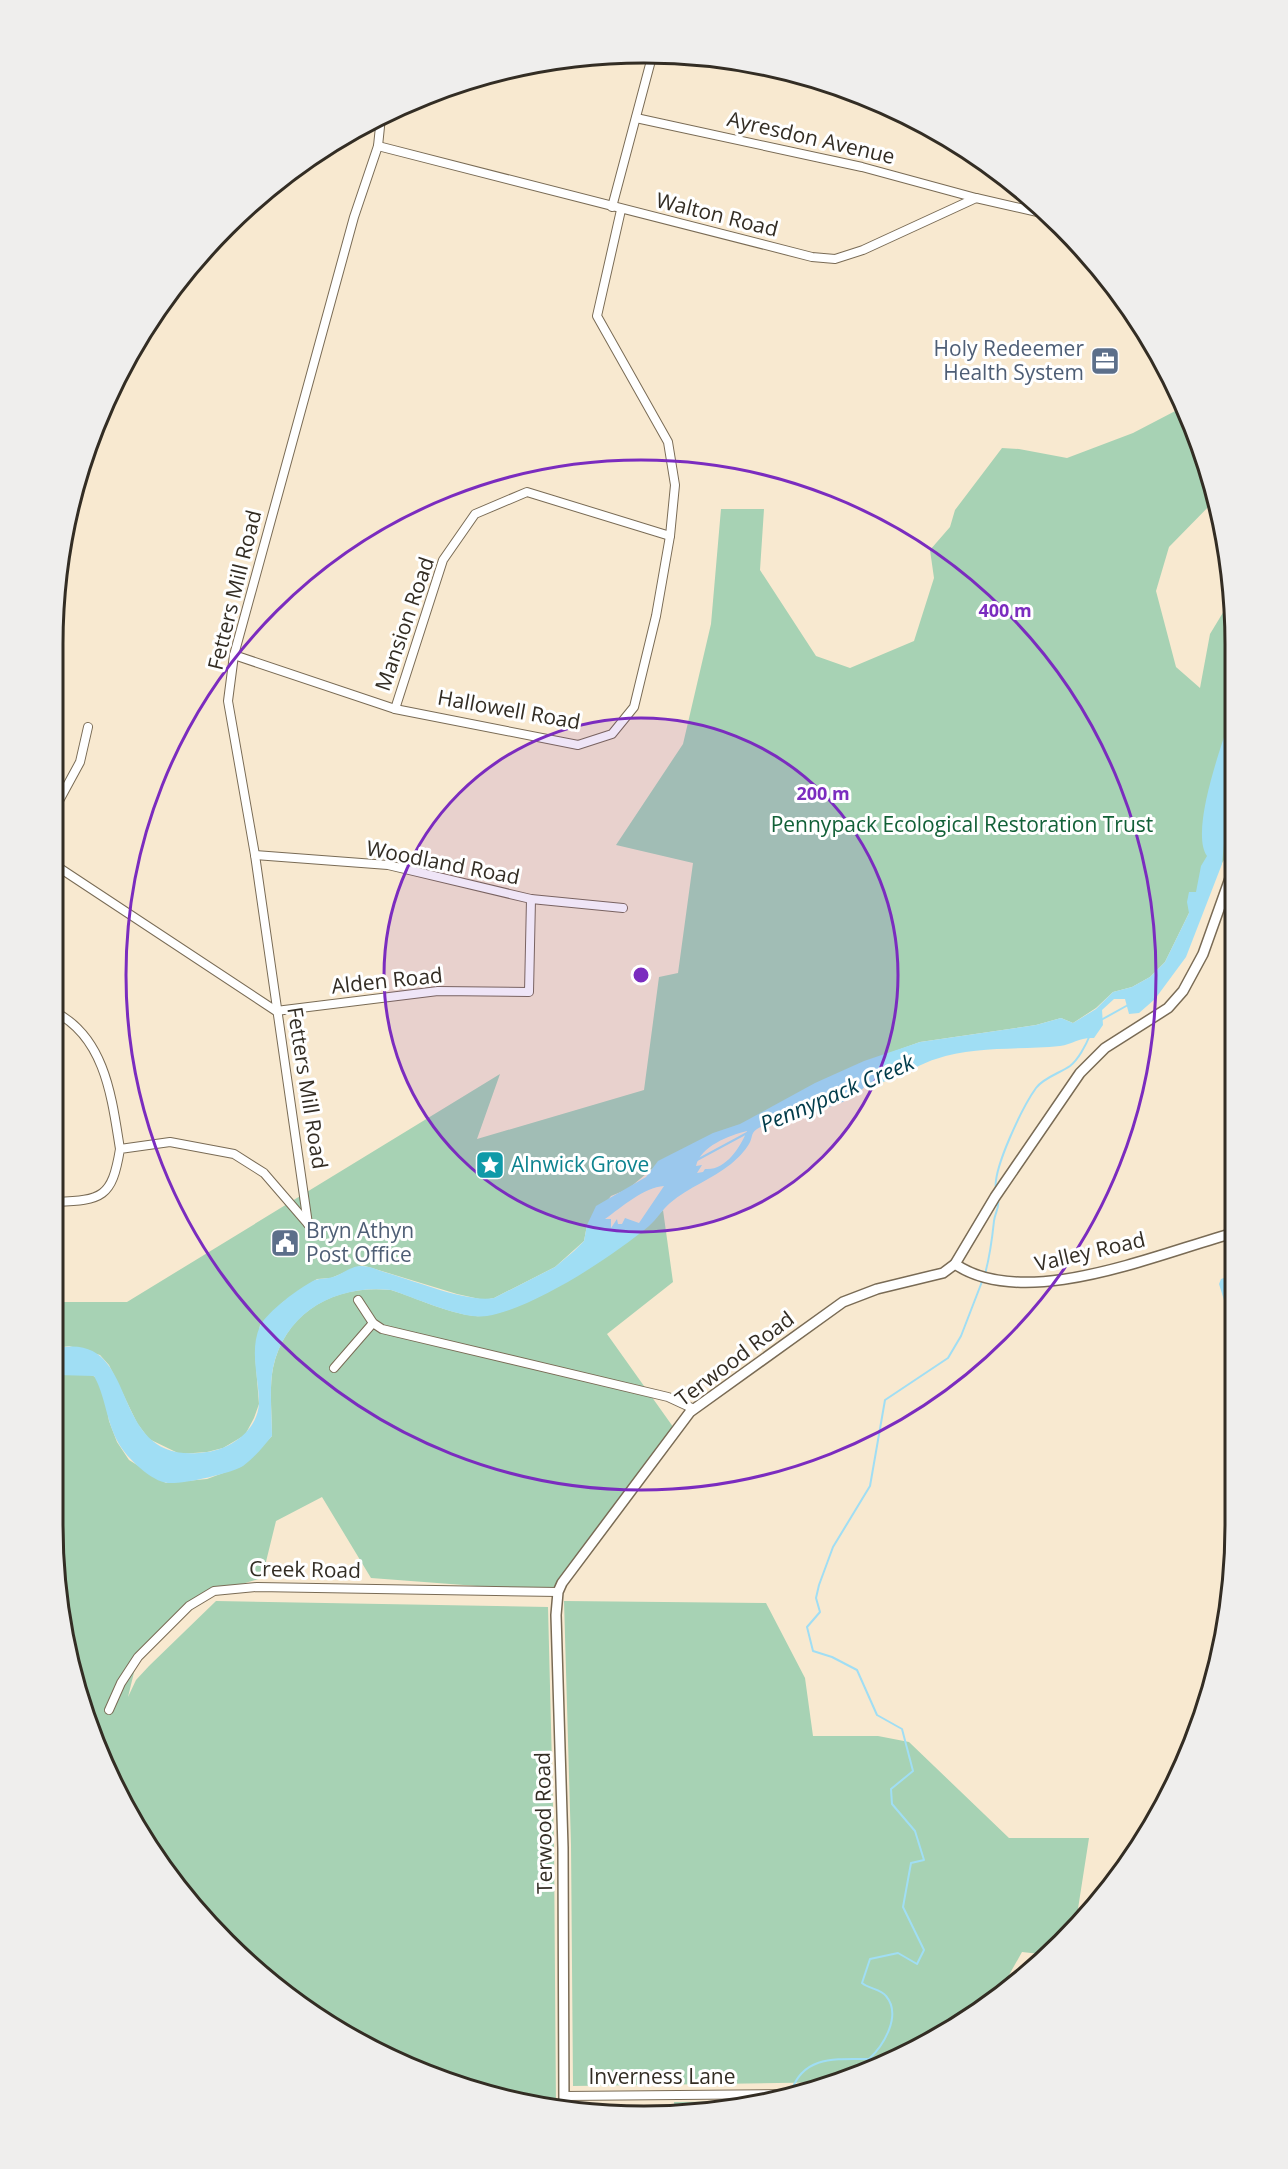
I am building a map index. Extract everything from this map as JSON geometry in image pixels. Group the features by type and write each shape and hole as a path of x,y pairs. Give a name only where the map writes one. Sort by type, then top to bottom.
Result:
{"street":[{"path":"612,207 650,63"},
{"name":"Ayresdon Avenue","path":"636,118 851,165 976,198"},
{"name":"Fetters Mill Road","path":"120,1149 170,1142 234,1154 264,1173 311,1227 276,1011 255,855 228,701 234,655 354,217 378,146 380,127"},
{"name":"Walton Road","path":"378,146 812,257 835,259 863,250 976,198"},
{"path":"976,198 1031,210"},
{"name":"Hallowell Road","path":"234,655 395,709 578,745 612,734 634,706 656,616 670,536 675,485 668,442 597,316 621,210"},
{"name":"Mansion Road","path":"395,709 443,560 474,514 527,492 670,536"},
{"path":"63,793 80,762 88,727"},
{"name":"Woodland Road","path":"255,855 388,866 531,899 623,908"},
{"path":"63,870 276,1011"},
{"path":"955,1264 1002,1186 1088,1064 1115,1041 1168,1008 1184,991 1203,954 1225,892"},
{"name":"Alden Road","path":"276,1011 438,991 529,992 531,899"},
{"path":"63,1018 82,1033 109,1083 120,1149 117,1168 109,1187 102,1195 93,1200 63,1202"},
{"name":"Valley Road","path":"955,1264 977,1276 1027,1284 1072,1279 1225,1236"},
{"name":"Terwood Road","path":"564,2100 563,1848 556,1615 558,1592 570,1571 694,1409 843,1302 877,1289 943,1273 955,1264"},
{"path":"358,1300 372,1323 382,1329 668,1397 694,1409"},
{"path":"334,1368 372,1323"},
{"name":"Creek Road","path":"109,1710 129,1670 146,1648 189,1606 214,1591 257,1587 558,1592"},
{"name":"Inverness Lane","path":"564,2096 764,2093"}],"green space":[{"name":"Pennypack Ecological Restoration Trust","path":"1176,411 1194,457 1205,494 1208,507 1169,547 1156,591 1176,667 1200,688 1210,634 1224,611 1225,859 1189,913 1165,962 1150,977 1132,987 1113,992 1096,1008 1073,1023 1061,1018 1036,1025 920,1042 873,1059 652,1169 628,1189 611,1196 587,1225 584,1241 555,1267 494,1298 484,1300 457,1294 362,1265 331,1278 317,1279 283,1302 260,1325 255,1354 259,1404 245,1435 223,1448 180,1454 149,1439 137,1423 109,1365 100,1355 69,1346 63,1347 63,1302 127,1302 500,1074 477,1139 644,1090 659,977 678,973 693,863 616,845 683,744 711,624 721,509 764,509 760,570 816,656 850,668 914,641 934,578 930,550 950,527 955,510 1002,448 1067,458 1133,433"},
{"path":"663,1210 673,1282 607,1334 676,1431 558,1592 371,1578 322,1497 276,1521 262,1578 198,1597 138,1656 128,1697 136,1680 216,1601 548,1607 554,1845 556,2099 494,2086 422,2062 353,2028 321,2008 290,1986 233,1936 183,1879 161,1848 141,1816 107,1747 94,1712 74,1638 64,1563 63,1369 91,1375 102,1380 109,1421 117,1442 129,1460 166,1483 207,1479 242,1466 272,1436 272,1376 279,1348 301,1317 316,1305 351,1292 371,1289 391,1290 443,1309 464,1314 474,1316 494,1314 518,1306 574,1277 602,1260"},
{"path":"564,1601 766,1603 805,1678 813,1736 878,1736 909,1742 1009,1838 1089,1838 1078,1912 1036,1954 1022,1952 1007,1978 998,1986 967,2008 901,2046 866,2062 806,2083 573,2086 571,1845"},
{"path":"674,2102 715,2102 674,2105"}],"water":[{"path":"1225,735 1225,833 1222,864 1186,957 1155,999 1139,1013 1129,1014 1125,999 1114,999 1102,1010 1103,1025 1094,1038 1060,1046 981,1050 951,1055 927,1062 886,1081 868,1083 857,1094 830,1107 770,1122 752,1134 747,1147 731,1164 677,1197 649,1226 615,1252 572,1280 506,1311 487,1316 465,1315 391,1290 371,1289 333,1297 301,1317 289,1331 279,1348 273,1368 272,1436 247,1463 228,1472 175,1483 162,1482 147,1474 133,1462 119,1444 94,1376 63,1375 63,1348 85,1348 103,1359 116,1377 137,1421 152,1440 174,1451 207,1452 225,1447 248,1430 257,1413 259,1394 255,1345 260,1326 284,1300 315,1280 333,1277 355,1267 365,1266 455,1294 483,1299 494,1298 555,1267 584,1241 587,1225 596,1206 646,1177 658,1161 713,1133 740,1124 815,1083 864,1061 920,1042 1036,1025 1061,1018 1073,1023 1096,1009 1113,992 1132,987 1150,977 1165,962 1189,913 1187,902 1189,892 1196,892 1201,866 1207,856 1203,844 1202,826 1216,761","holes":["747,1131 740,1144 725,1162 697,1173 702,1165 696,1166 699,1159 709,1147","664,1186 639,1223 625,1218 622,1224 618,1224 617,1219 611,1228 611,1219 605,1219 641,1194"]},
{"path":"1225,1278 1225,1303 1219,1284 1221,1279"}],"waterway":[{"name":"Pennypack Creek","path":"1101,1020 1128,1005"},
{"path":"996,1190 1003,1154 1030,1097 1043,1081 1073,1063 1082,1052 1090,1035"},
{"name":"Pennypack Creek","path":"697,1160 747,1133"},
{"path":"985,1274 998,1198"},
{"path":"793,2086 796,2080 812,2065 833,2060 869,2059 875,2053 889,2029 892,2012 884,1994 862,1983 870,1959 898,1953 917,1964 924,1950 903,1907 911,1863 924,1860 915,1831 892,1804 891,1789 913,1771 902,1729 877,1715 857,1670 832,1657 813,1651 807,1627 820,1612 816,1598 833,1547 870,1486 885,1400 948,1358 961,1336 983,1279"}],"place":[{"name":"Holy Redeemer Health System","path":"1105,361"},
{"name":"Alnwick Grove","path":"490,1165"},
{"name":"Bryn Athyn Post Office","path":"285,1243"}]}
